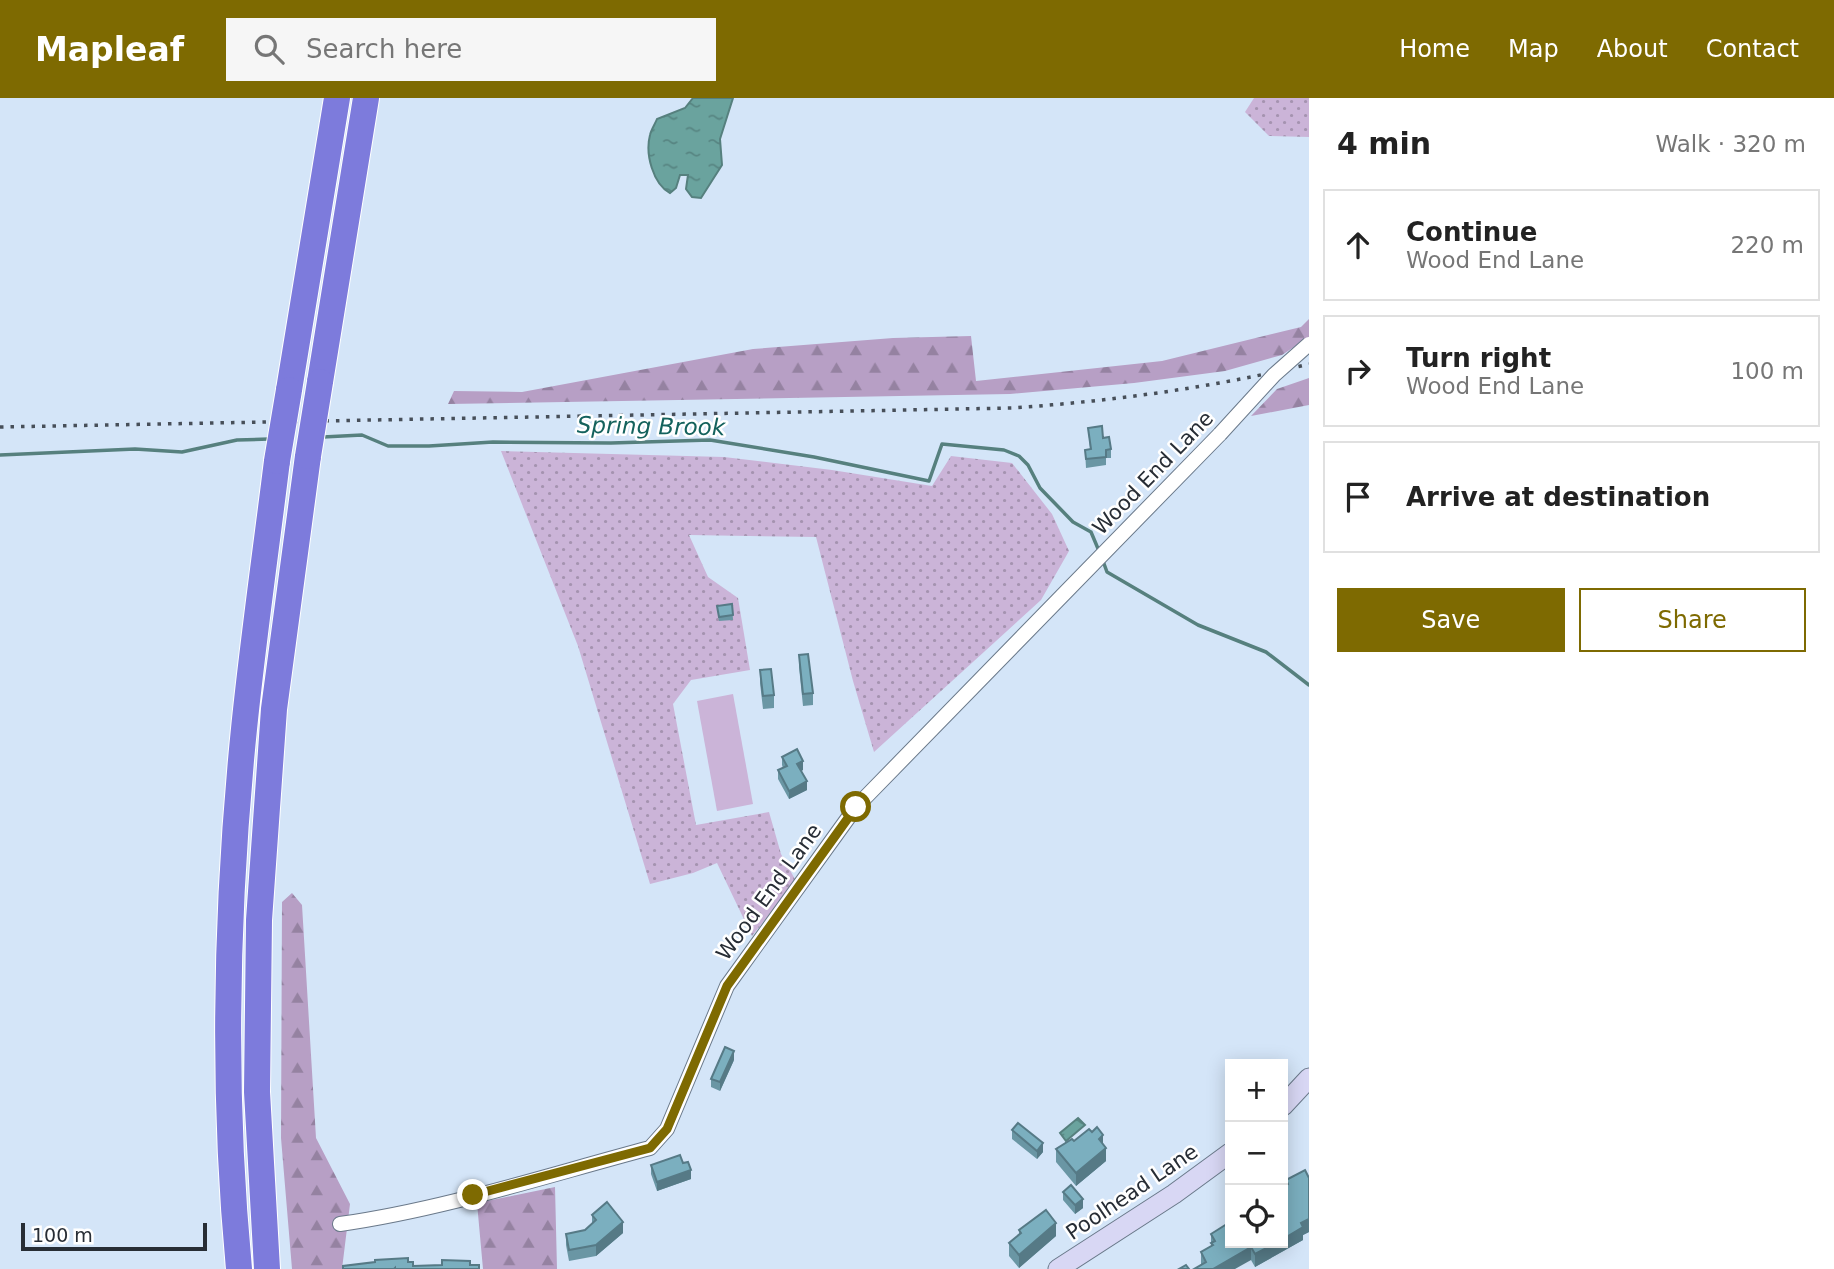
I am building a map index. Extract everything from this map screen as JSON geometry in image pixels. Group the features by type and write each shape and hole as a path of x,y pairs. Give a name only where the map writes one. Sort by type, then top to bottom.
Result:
{"highway":[{"path":"239,1269 229,1061 231,910 244,729 277,461 337,98"},
{"path":"267,1269 257,1092 259,919 274,709 308,456 366,98"}],"street":[{"name":"Wood End Lane","path":"340,1224 376,1219 464,1198 650,1148 667,1129 727,986 856,807 1220,435 1274,375 1309,344"},
{"path":"1288,1101 1309,1078"},
{"name":"Poolhead Lane","path":"1058,1269 1174,1194 1225,1157"}],"shaded area":[{"path":"1254,98 1309,98 1309,137 1269,136 1245,112"},
{"path":"501,451 724,457 932,486 951,456 1012,463 1052,514 1069,551 1041,600 874,752 816,537 689,535 708,577 738,598 750,670 691,680 673,704 696,825 769,812 781,854 796,881 752,936 717,863 693,873 650,884 578,646"},
{"path":"733,694 753,804 717,811 697,701"}],"green space":[{"path":"1309,319 1309,337 1282,355 1225,371 1134,383 1010,394 448,404 454,391 522,392 753,349 893,338 971,336 976,381 1162,361 1301,327"},
{"path":"1309,378 1309,405 1251,416 1277,389"},
{"path":"292,893 302,905 316,1138 350,1204 342,1269 292,1269 281,1138 282,902"},
{"path":"555,1187 557,1269 483,1269 477,1203"}],"water":[{"path":"693,98 733,98 720,139 722,165 701,198 692,197 686,189 688,175 680,175 676,188 670,193 664,189 655,176 649,151 650,135 657,119 685,108"},
{"path":"1078,1118 1085,1125 1066,1141 1060,1133"}],"building":[{"path":"1102,426 1103,438 1109,437 1111,449 1106,450 1106,457 1086,459 1085,450 1091,449 1088,428"},
{"path":"732,604 733,615 719,617 717,606"},
{"path":"808,654 813,693 803,694 799,655"},
{"path":"771,669 774,695 763,696 760,670"},
{"path":"797,749 803,761 797,764 807,781 789,791 778,770 787,766 782,757"},
{"path":"725,1047 734,1051 720,1082 711,1079"},
{"path":"1018,1123 1043,1143 1037,1151 1012,1130"},
{"path":"1097,1127 1103,1135 1099,1139 1106,1148 1076,1173 1056,1149"},
{"path":"680,1155 683,1163 688,1162 691,1170 657,1182 651,1165"},
{"path":"1305,1170 1309,1178 1309,1219 1301,1223 1303,1227 1288,1236 1288,1184 1288,1179"},
{"path":"1071,1185 1083,1199 1075,1205 1063,1192"},
{"path":"607,1202 623,1222 596,1245 569,1250 566,1234 585,1230 596,1220 592,1215"},
{"path":"1046,1210 1056,1223 1019,1255 1009,1243 1021,1233 1019,1230"},
{"path":"1225,1225 1225,1248 1249,1248 1213,1269 1194,1269 1206,1262 1201,1252 1213,1245 1211,1243 1215,1241 1211,1234"},
{"path":"1252,1248 1266,1248 1255,1254"},
{"path":"408,1258 408,1262 413,1262 413,1266 442,1265 442,1260 470,1261 470,1265 479,1265 479,1269 343,1269 343,1266 375,1260"}],"waterway":[{"name":"Spring Brook","path":"323,437 362,435 388,446 710,440 814,457 929,481 942,444 1004,450 1019,456 1028,465 1040,488 1073,522 1091,532 1099,551"},
{"name":"Spring Brook","path":"0,455 135,449 182,452 237,440 269,439"},
{"name":"Spring Brook","path":"1103,561 1107,572 1198,625 1266,652 1309,685"}],"railway":[{"path":"0,427 1012,408 1161,392 1309,364"}],"route":[{"path":"473,1195 650,1148 667,1129 727,986 856,807"}]}
